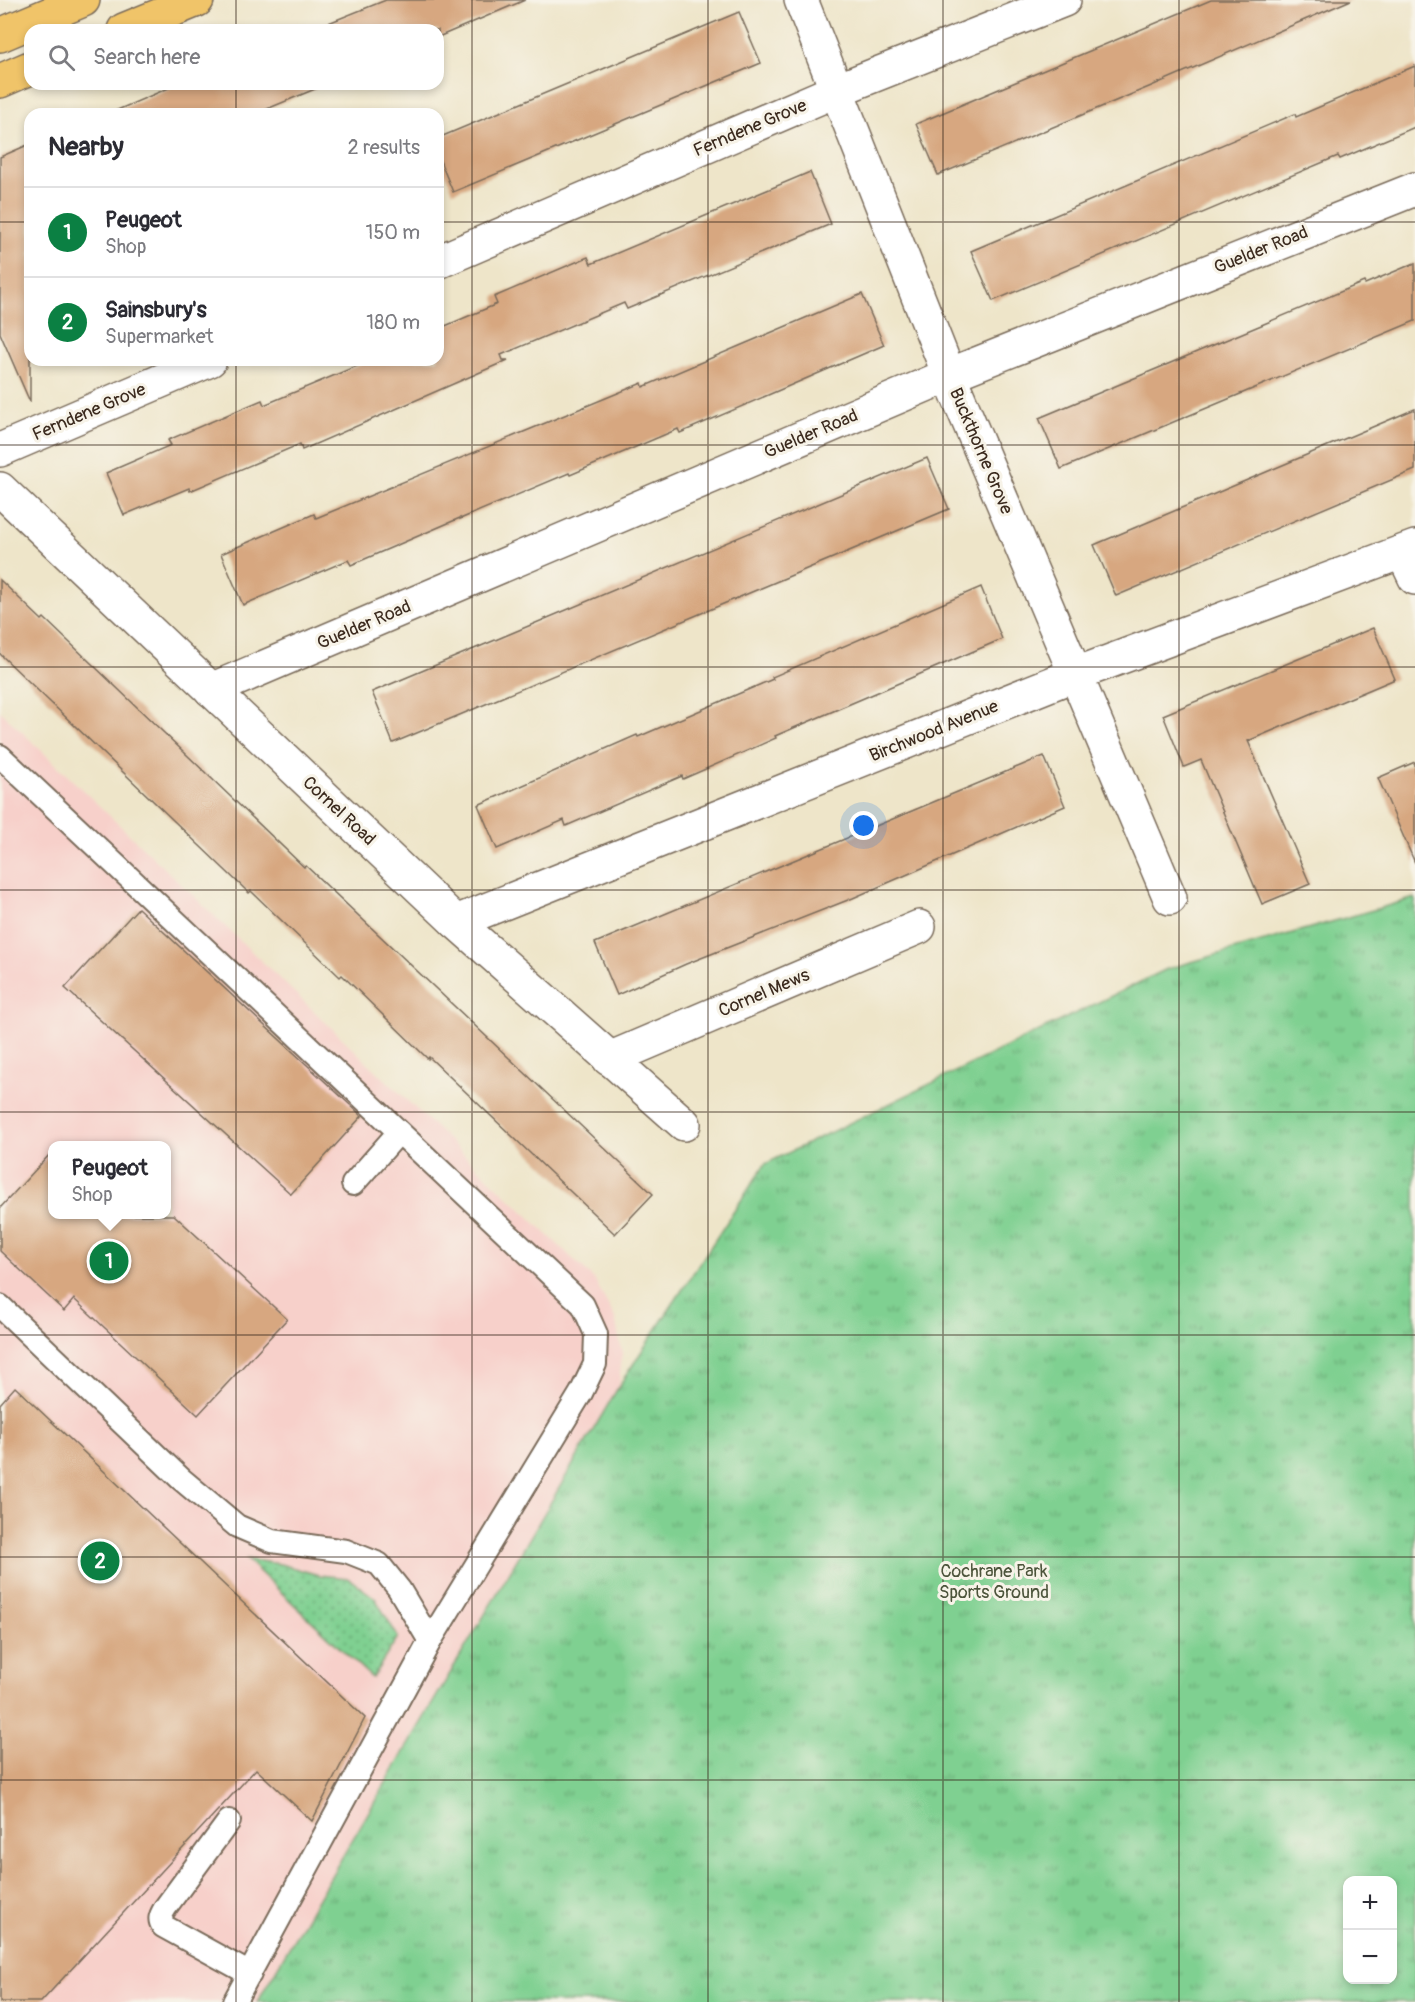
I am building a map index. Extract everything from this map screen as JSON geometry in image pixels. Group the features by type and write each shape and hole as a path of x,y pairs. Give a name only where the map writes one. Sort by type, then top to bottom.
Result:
{"main road":[{"path":"26,24 83,0"},
{"path":"139,24 197,0"},
{"path":"0,35 24,25"},
{"path":"0,81 24,71"}],"street":[{"name":"Buckthorne Grove","path":"801,0 950,375 1170,898"},
{"name":"Ferndene Grove","path":"444,259 837,90 1064,0"},
{"name":"Guelder Road","path":"212,690 950,375 1415,189"},
{"name":"Ferndene Grove","path":"0,450 196,366"},
{"name":"Cornel Road","path":"0,489 456,922 684,1124"},
{"name":"Birchwood Avenue","path":"456,922 1076,674 1411,559"},
{"name":"Cornel Mews","path":"609,1059 919,927"}],"lane":[{"path":"0,756 583,1305 596,1334 595,1364 581,1393 430,1641 234,2002"},
{"path":"353,1184 399,1132"},
{"path":"0,1306 181,1479 237,1526 272,1541 346,1551 379,1564 399,1589 430,1641"},
{"path":"229,1821 165,1908 160,1916 160,1922 163,1926 250,1974"}],"shaded area":[{"path":"0,711 594,1279 615,1318 622,1352 619,1386 257,2002 0,2002"}],"green space":[{"name":"Cochrane Park Sports Ground","path":"1415,898 1415,2002 257,2002 619,1386 765,1164 1167,969"},
{"path":"246,1559 280,1564 319,1575 348,1578 375,1598 398,1637 372,1678"}],"building":[{"path":"386,0 525,0 444,34 444,24 326,24"},
{"path":"1211,0 1351,0 938,175 916,124"},
{"path":"739,12 761,63 453,192 444,170 444,135"},
{"path":"1415,66 1415,127 1340,159 1338,156 993,301 971,251 1295,114 1296,117"},
{"path":"164,90 313,90 269,108 122,108"},
{"path":"24,147 24,366 30,366 30,402 0,333 0,157"},
{"path":"810,172 831,224 627,309 624,303 501,355 503,360 508,360 302,450 300,444 190,491 189,488 124,515 106,473 171,445 168,440 262,400 264,405 357,366 444,366 444,326 497,304 494,297 588,257 591,264"},
{"path":"1415,263 1415,321 1061,469 1039,418 1364,282 1365,284"},
{"path":"862,294 884,345 680,433 678,429 351,565 348,560 243,605 221,554 314,514 316,518 642,383 643,387"},
{"path":"1415,409 1415,470 1116,596 1094,545"},
{"path":"927,458 949,509 393,743 372,692"},
{"path":"0,580 42,620 44,618 304,867 306,866 653,1194 615,1234 342,975 340,977 251,891 249,893 0,654"},
{"path":"981,587 1002,639 775,736 776,738 683,779 682,776 566,826 564,820 497,849 478,805"},
{"path":"1373,628 1395,679 1248,741 1310,884 1262,904 1201,760 1184,767 1163,715"},
{"path":"1044,756 1065,806 853,898 686,964 617,995 595,943"},
{"path":"1415,762 1415,863 1378,778"},
{"path":"138,908 362,1116 291,1194 65,988"},
{"path":"48,1156 48,1219 171,1219 171,1215 174,1215 287,1319 198,1415 74,1299 64,1311 0,1251 0,1208"},
{"path":"15,1387 365,1718 312,1821 256,1769 41,2002 0,2002 0,1404"}],"place":[{"name":"Peugeot","path":"109,1261"},
{"name":"Sainsbury's","path":"100,1561"}]}
